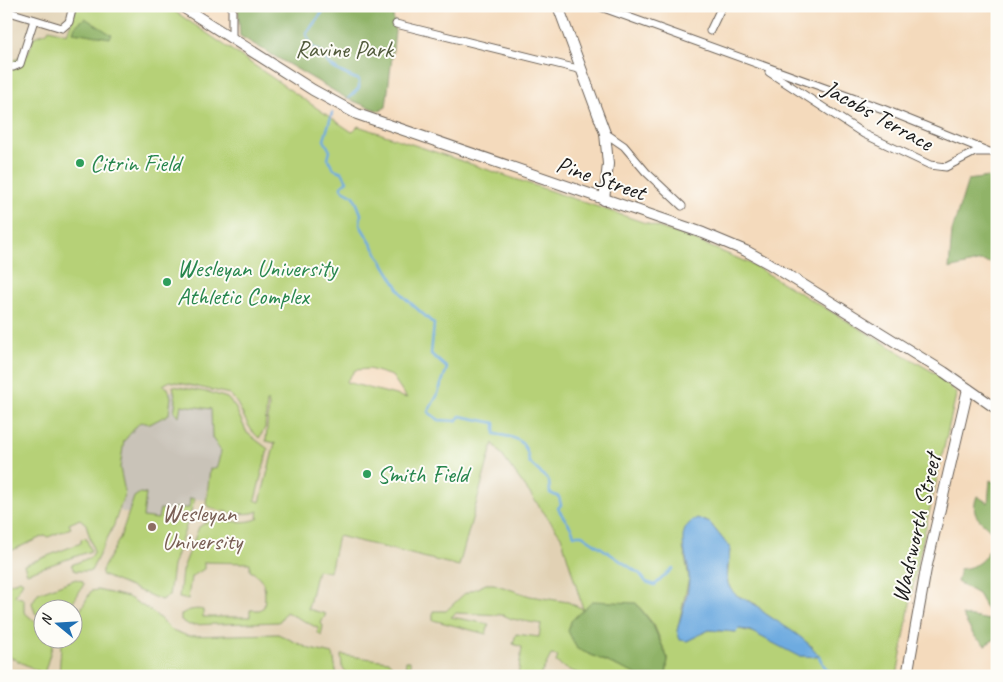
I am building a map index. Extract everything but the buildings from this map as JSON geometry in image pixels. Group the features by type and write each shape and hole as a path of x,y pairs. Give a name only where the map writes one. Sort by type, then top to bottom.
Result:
{"street":[{"path":"6,11 64,27 69,22 73,6"},
{"name":"Pine Street","path":"181,6 336,104 357,114 703,233 746,251 913,352 997,409"},
{"path":"232,6 232,38"},
{"path":"558,6 606,133 608,164 604,200"},
{"name":"Jacobs Terrace","path":"598,6 883,109 987,151"},
{"path":"710,31 722,6"},
{"path":"6,66 13,67 20,64 34,20"},
{"path":"396,24 582,70"},
{"name":"Jacobs Terrace","path":"756,64 864,134 930,165 946,167 968,154 987,151 997,152"},
{"path":"606,133 618,141 646,172 682,206"},
{"name":"Wadsworth Street","path":"906,676 926,569 968,389"},
{"path":"6,673 12,676"}],"shaded area":[{"path":"6,6 77,6 69,33 65,35 49,29 32,40 28,54 12,61 6,61"},
{"name":"Wesleyan University","path":"170,379 285,402 257,517 493,443 561,536 583,610 640,676 26,676 6,666 6,500 123,421"},
{"path":"176,389 219,398 221,451 217,468 210,469 205,500 195,499 191,513 166,525 120,511 125,492 120,468 126,426 163,395"}],"green space":[{"path":"77,6 167,6 352,132 358,126 690,238 751,264 938,375 956,395 916,570 897,676 666,676 668,659 654,625 636,603 640,676 608,677 586,675 565,668 556,662 558,656 551,655 540,676 518,676 522,647 513,644 516,634 539,637 541,624 512,619 503,615 456,613 451,617 489,624 486,634 433,620 433,611 446,611 464,594 486,584 494,584 530,596 568,602 583,609 561,536 493,443 459,566 338,536 330,572 317,570 308,609 326,614 321,623 323,626 321,636 318,633 318,628 286,612 279,622 189,625 181,620 181,615 194,609 203,610 203,617 250,617 250,610 259,610 264,607 265,590 259,577 250,571 250,563 204,562 204,569 191,577 188,599 179,598 182,571 199,527 213,521 244,522 259,518 257,517 258,511 247,514 231,513 215,509 206,504 210,469 217,467 221,451 212,438 211,409 181,405 179,416 174,412 176,400 173,386 212,393 227,398 235,407 247,433 268,449 255,500 260,502 275,443 266,441 269,405 267,401 265,428 259,438 250,428 230,394 170,381 163,385 168,388 171,397 169,414 150,424 140,422 124,441 120,468 125,492 114,525 91,571 75,571 71,565 91,557 94,552 86,524 80,519 69,524 71,528 48,537 44,536 6,553 6,61 12,61 28,54 34,37 47,32 49,29 67,34","holes":["369,369 392,376 407,398 346,382 355,370","697,518 710,523 730,548 727,582 731,590 736,595 756,604 763,612 813,647 739,629 736,632 709,630 687,641 677,631 689,578 683,547"]},
{"name":"Ravine Park","path":"238,6 392,6 395,32 386,107 379,111 348,99 240,36"},
{"path":"85,18 112,35 110,38 73,32 75,26"},
{"path":"989,177 997,184 997,264 981,261 949,269 952,231 968,180"},
{"path":"990,480 997,484 997,638 985,645 974,636 962,615 989,620 990,615 978,594 957,582 960,569 968,568 979,562 984,558 990,547 993,533 978,518 974,509 977,496 988,503"},
{"path":"140,493 146,494 143,517 158,519 160,509 174,511 175,508 189,508 190,498 195,499 173,566 169,596 161,600 102,575 102,570 120,538 134,497"},
{"path":"86,538 91,551 27,573 24,565 81,543 81,539"},
{"path":"76,579 84,584 74,600 34,600 38,593"},
{"path":"20,580 23,582 15,596 24,599 24,612 32,619 32,650 51,650 44,674 6,655 6,585"},
{"path":"97,590 128,597 154,613 172,630 188,636 278,634 310,649 333,654 337,676 59,676 61,650 82,650 82,608 91,591"},
{"path":"592,601 636,603 653,625 668,659 666,676 640,676 577,649 568,631 571,621"},
{"path":"341,655 388,661 395,669 395,676 350,676 342,667"},
{"path":"406,661 410,661 410,668 437,676 405,676"}],"water":[{"path":"697,518 710,523 730,548 727,579 732,591 756,605 764,613 795,633 809,644 820,657 798,656 748,630 739,629 736,632 709,630 687,641 680,640 677,631 689,584 683,537 689,523"}],"waterway":[{"path":"327,6 306,34 312,47 321,53 332,67 343,74 359,80 359,88 349,98"},
{"path":"332,113 324,140 330,151 328,159 334,169 342,172 347,181 341,186 343,190 354,196 361,214 360,225 403,296 434,324 431,354 447,368 437,396 428,412 439,420 456,421 460,416 495,423 495,434 514,438 526,448 529,462 549,481 550,493 559,497 561,505 558,508 574,535 582,535 640,574 646,582 655,585 673,568"},
{"path":"819,657 826,669 836,676"}],"place":[{"name":"Citrin Field","path":"80,163"},
{"name":"Wesleyan University Athletic Complex","path":"167,282"},
{"name":"Smith Field","path":"367,474"},
{"name":"Wesleyan University","path":"152,527"}]}
